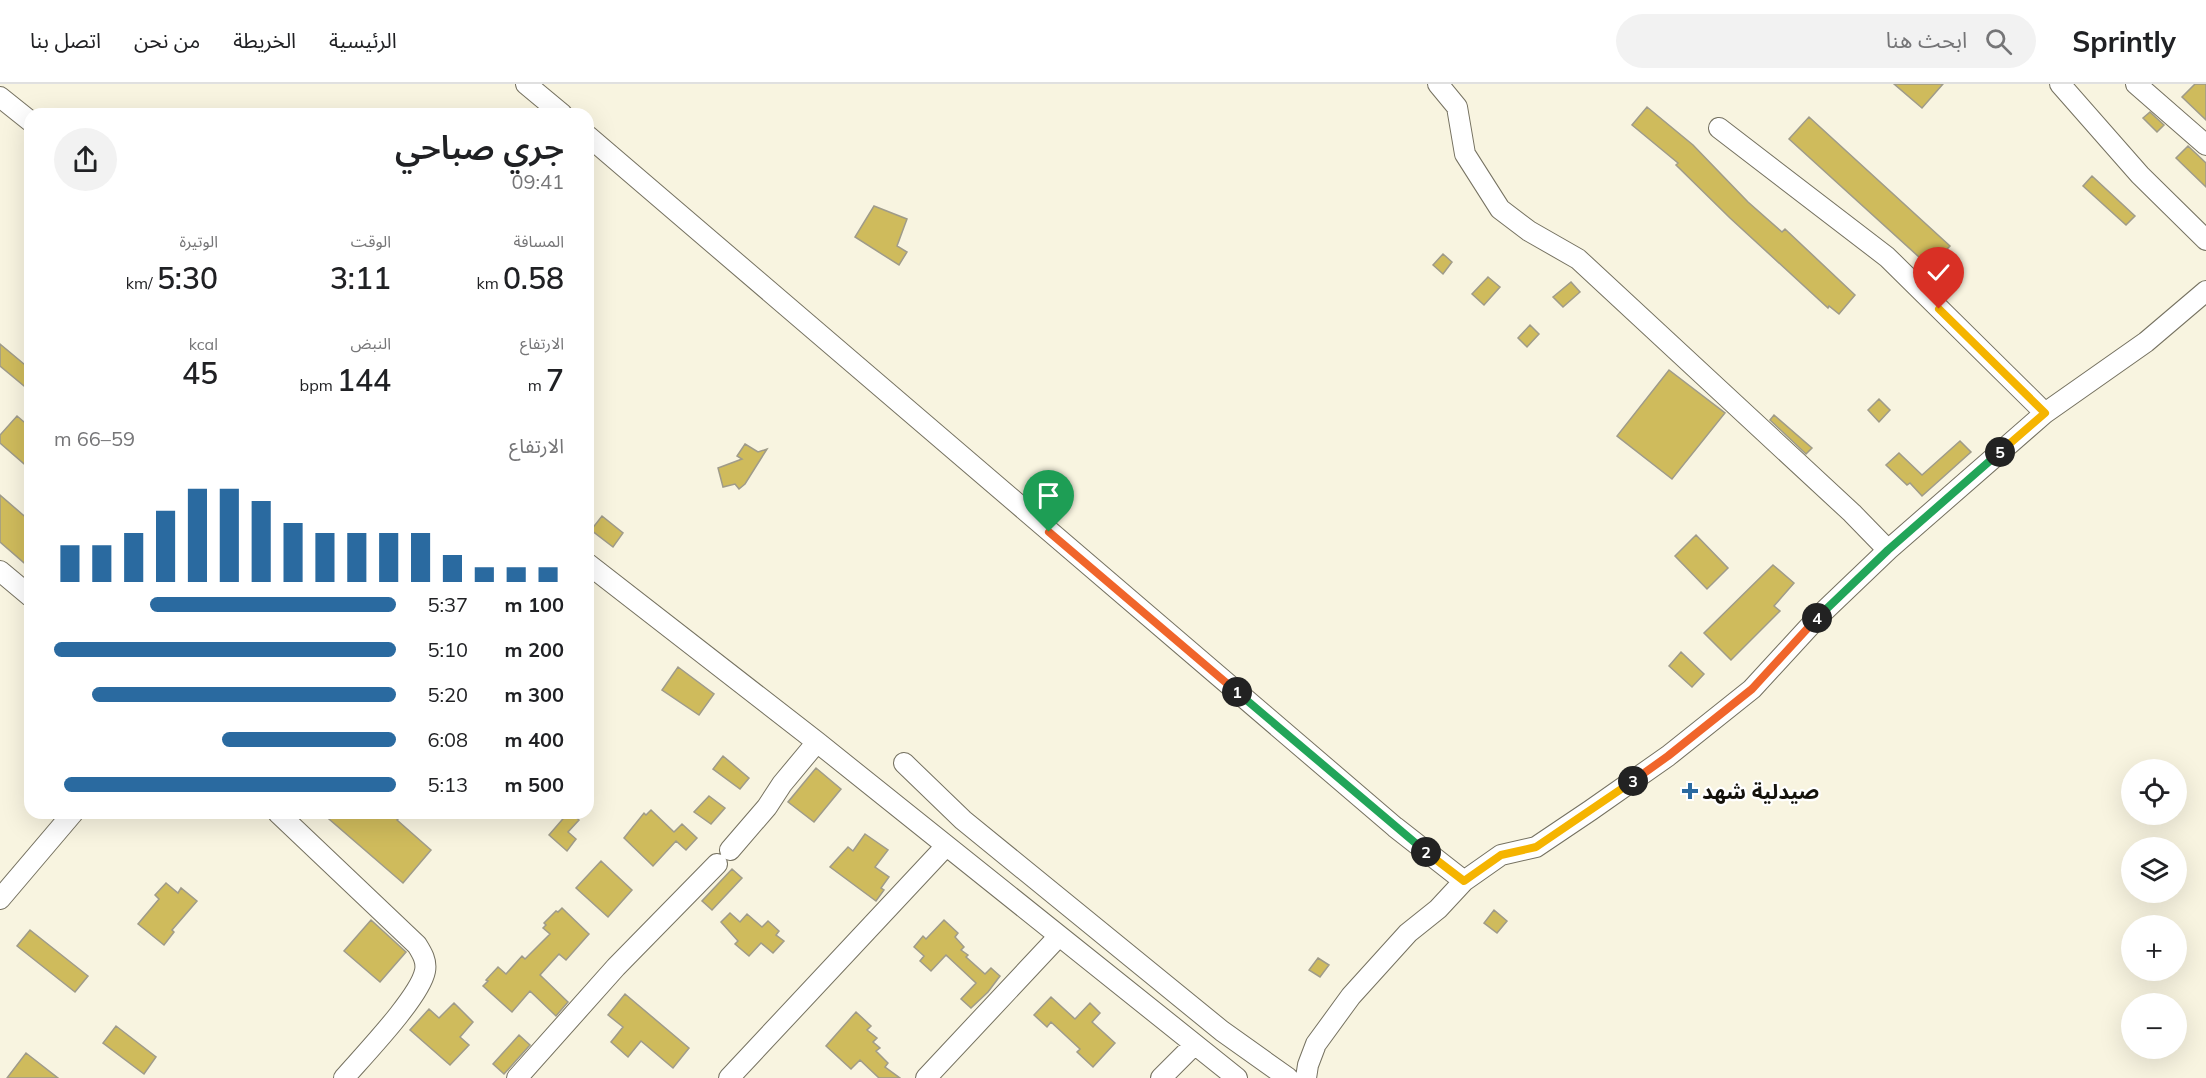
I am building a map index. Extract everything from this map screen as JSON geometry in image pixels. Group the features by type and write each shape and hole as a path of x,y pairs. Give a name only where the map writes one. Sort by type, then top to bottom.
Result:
{"street":[{"path":"526,84 555,108"},
{"path":"1438,84 1457,107 1465,154 1500,209 1529,231 1578,259 1852,513 1888,550"},
{"path":"2060,84 2140,175 2206,240"},
{"path":"2136,84 2206,145"},
{"path":"0,97 24,116"},
{"path":"1719,128 1887,257 2045,413"},
{"path":"594,141 1395,827 1464,881"},
{"path":"1306,1078 1316,1044 1351,996 1408,933 1438,909 1464,881 1501,855 1536,847 1668,756 1752,689 1821,614 1888,550 2045,413 2146,342 2206,291"},
{"path":"594,569 817,742 1237,1078"},
{"path":"0,571 24,591"},
{"path":"517,1078 616,967 724,857 767,807 782,784 817,742"},
{"path":"904,763 999,850 1222,1031 1288,1078"},
{"path":"0,899 69,819"},
{"path":"284,819 417,945 423,955 425,971 411,999 344,1078"},
{"path":"729,1078 946,846"},
{"path":"927,1078 1059,936"},
{"path":"1161,1078 1194,1045"}],"building":[{"path":"1894,84 1943,84 1922,108"},
{"path":"2195,84 2206,84 2206,120 2182,97"},
{"path":"1647,107 1693,145 1748,202 1782,232 1785,229 1855,295 1839,314 1829,306 1828,308 1730,218 1676,165 1678,163 1632,125"},
{"path":"2150,112 2164,125 2157,132 2143,118"},
{"path":"1809,117 1950,246 1930,267 1789,139"},
{"path":"2188,146 2206,163 2206,187 2176,158"},
{"path":"2092,176 2135,216 2126,225 2083,186"},
{"path":"874,206 907,219 897,246 907,252 899,265 855,237"},
{"path":"1443,254 1452,262 1443,274 1433,265"},
{"path":"1488,277 1500,287 1484,305 1472,294"},
{"path":"1571,282 1580,292 1563,307 1553,297"},
{"path":"1530,325 1539,334 1527,347 1518,338"},
{"path":"0,344 24,364 24,386 0,366"},
{"path":"1669,370 1725,413 1672,479 1617,436"},
{"path":"1879,399 1890,410 1879,422 1868,410"},
{"path":"1774,415 1812,448 1806,454 1770,420"},
{"path":"17,416 24,422 24,464 0,443 0,435"},
{"path":"1960,441 1971,452 1922,496 1910,483 1907,485 1886,465 1899,453 1922,475"},
{"path":"745,444 758,452 767,449 745,484 739,489 735,484 723,487 718,468 742,459 737,456"},
{"path":"0,495 24,516 24,563 0,542"},
{"path":"602,516 623,533 613,547 594,532 594,526"},
{"path":"1696,535 1728,568 1707,589 1675,556"},
{"path":"1773,565 1794,583 1774,606 1780,611 1731,660 1704,633"},
{"path":"1681,652 1704,674 1692,687 1669,666"},
{"path":"678,667 714,694 699,715 662,690"},
{"path":"723,756 749,778 740,789 713,769"},
{"path":"816,768 841,789 814,822 788,802"},
{"path":"709,796 725,808 711,824 694,812"},
{"path":"651,810 674,832 682,824 697,838 686,850 676,841 653,866 624,838 644,813 646,815"},
{"path":"329,819 398,819 431,850 403,883"},
{"path":"563,819 579,820 568,832 576,839 567,851 549,835"},
{"path":"865,834 888,850 875,867 889,877 876,901 830,867 848,847 853,851"},
{"path":"601,861 632,890 608,917 576,888"},
{"path":"732,869 742,878 712,910 702,901"},
{"path":"166,883 178,893 181,888 197,901 172,930 174,932 164,945 138,924 159,899 155,895"},
{"path":"562,908 589,934 566,960 559,954 540,975 568,1002 556,1016 530,991 512,1012 483,986 498,967 506,974 522,956 525,959 550,934 543,928 546,925 544,923"},
{"path":"1494,910 1507,921 1497,933 1484,923"},
{"path":"730,913 740,922 747,914 762,927 768,921 779,931 776,935 784,941 773,953 761,943 749,956 735,944 738,941 721,922"},
{"path":"371,920 406,952 380,982 344,951"},
{"path":"944,920 958,933 955,937 964,947 961,950 968,955 966,957 985,974 991,968 1000,976 988,992 971,1008 961,999 976,983 946,955 931,971 920,961 924,956 914,947 923,936 926,939"},
{"path":"30,930 88,976 75,992 17,946"},
{"path":"1318,958 1329,965 1320,977 1309,970"},
{"path":"625,994 689,1048 673,1068 641,1041 628,1057 611,1042 623,1027 608,1015"},
{"path":"1051,997 1075,1019 1090,1003 1100,1013 1092,1022 1115,1043 1093,1067 1077,1052 1080,1049 1051,1022 1047,1027 1034,1015"},
{"path":"454,1003 473,1022 460,1037 469,1045 450,1065 410,1030 429,1009 439,1018"},
{"path":"856,1012 871,1026 867,1030 877,1038 873,1042 880,1048 876,1051 888,1063 885,1067 900,1078 879,1078 860,1060 851,1069 826,1046"},
{"path":"116,1026 156,1057 144,1074 103,1043"},
{"path":"519,1035 530,1045 504,1074 493,1064"},
{"path":"26,1053 58,1078 7,1078"}],"place":[{"name":"صيدلية شهد","path":"1690,791"}],"route":[{"path":"1049,532 1395,827 1464,881 1501,855 1536,847 1668,756 1752,689 1821,614 1888,550 2045,413 1939,309"}]}
